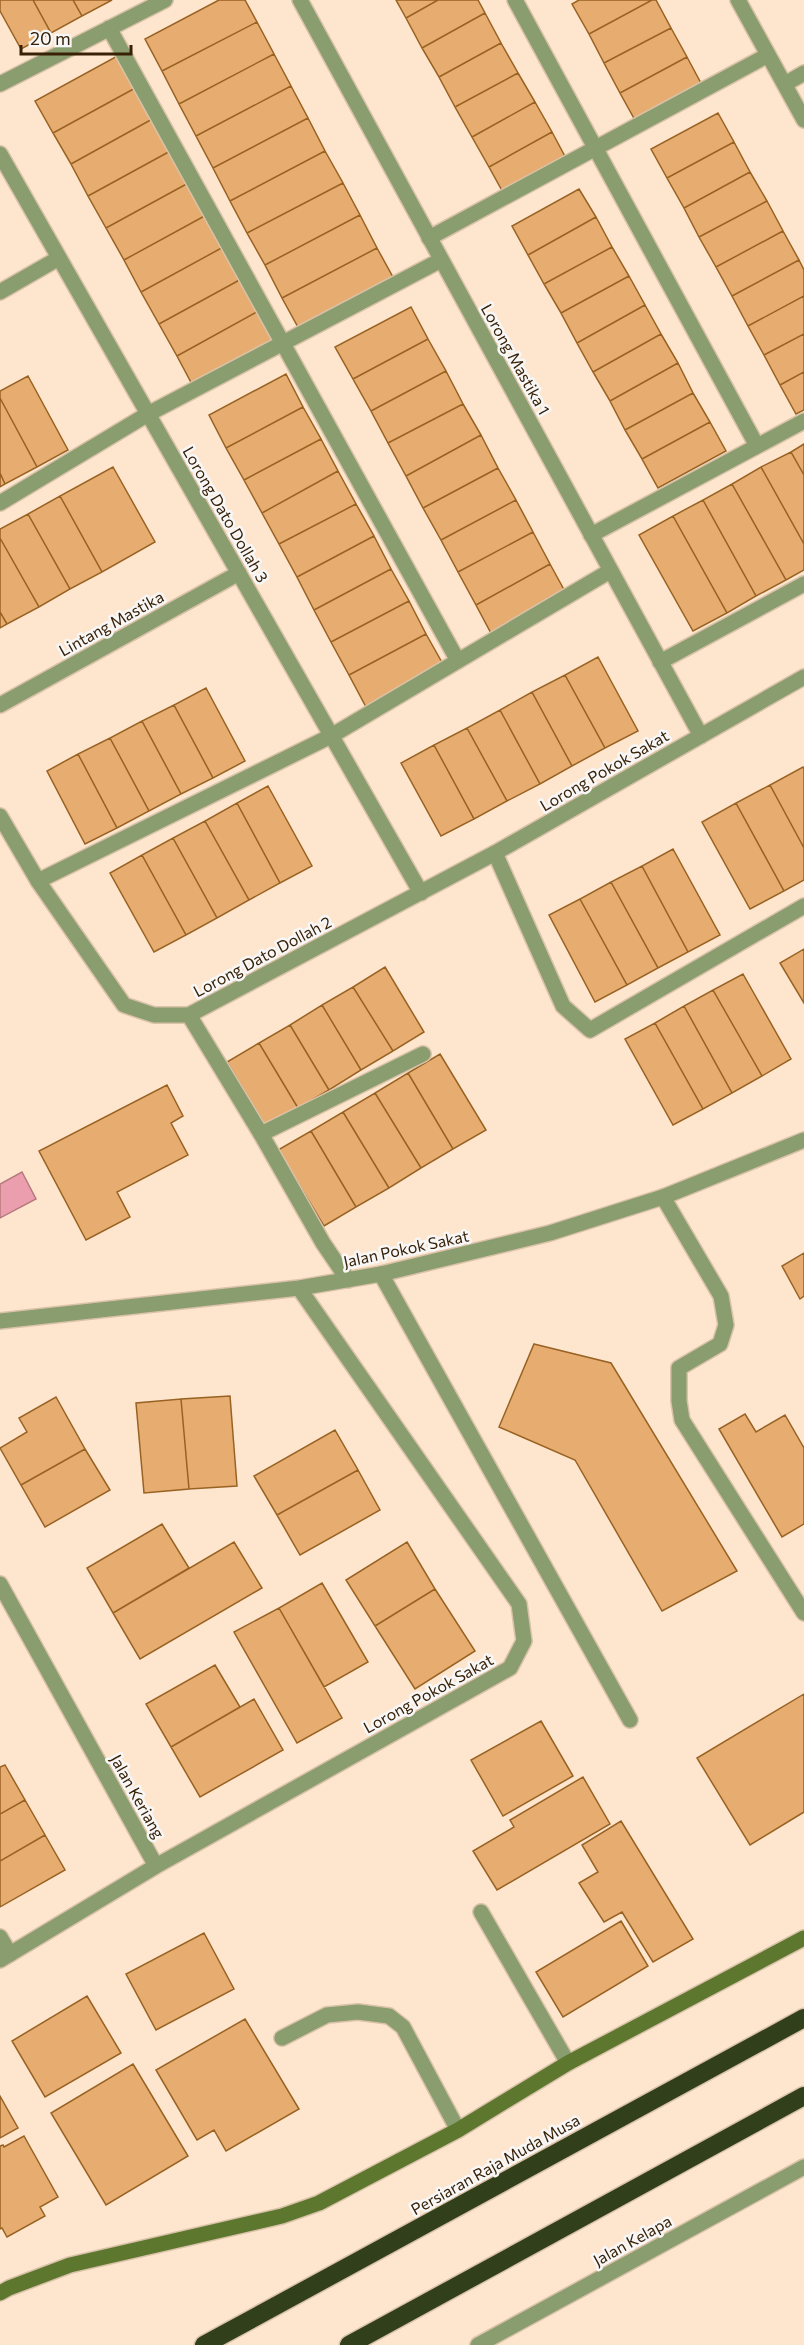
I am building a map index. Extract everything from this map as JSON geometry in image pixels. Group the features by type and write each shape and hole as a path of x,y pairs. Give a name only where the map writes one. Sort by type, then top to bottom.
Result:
{"highway":[{"name":"Persiaran Raja Muda Musa","path":"204,2345 804,2018"},
{"path":"349,2345 804,2096"}],"street":[{"path":"0,84 165,0"},
{"name":"Lorong Mastika 1","path":"300,0 700,736"},
{"path":"515,0 758,446"},
{"path":"738,0 804,120"},
{"path":"109,28 458,661"},
{"path":"429,238 768,56"},
{"path":"785,84 804,74"},
{"name":"Lorong Dato Dollah 3","path":"0,154 421,893"},
{"path":"0,292 59,258"},
{"path":"0,503 148,414 441,260"},
{"path":"591,535 804,421"},
{"path":"38,881 331,736 610,571"},
{"name":"Lintang Mastika","path":"0,705 239,573"},
{"path":"660,662 804,584"},
{"name":"Lorong Pokok Sakat","path":"421,893 804,677"},
{"name":"Lorong Dato Dollah 2","path":"0,816 38,881 124,1005 154,1015 189,1015 421,893"},
{"path":"495,853 562,1006 590,1030 804,906"},
{"path":"189,1015 323,1243 348,1280"},
{"path":"261,1134 423,1054"},
{"name":"Jalan Pokok Sakat","path":"0,1321 298,1288 381,1274 550,1233 663,1197 804,1140"},
{"path":"663,1197 721,1296 726,1325 720,1344 679,1368 679,1401 682,1420 804,1613"},
{"path":"381,1274 630,1720"},
{"name":"Lorong Pokok Sakat","path":"156,1866 510,1668 524,1641 519,1604 298,1288"},
{"name":"Jalan Keriang","path":"0,1584 156,1866"},
{"path":"0,1937 5,1957 156,1866"},
{"path":"481,1912 568,2063"},
{"path":"0,2293 70,2265 282,2216 319,2203 458,2130 568,2063 804,1938"},
{"path":"282,2038 327,2015 358,2012 389,2016 403,2027 458,2130"},
{"name":"Jalan Kelapa","path":"480,2344 804,2167"}],"shaded area":[{"path":"22,1172 36,1199 0,1218 0,1184"}],"building":[{"path":"0,0 33,0 51,33 21,49 0,11"},
{"path":"33,0 73,0 82,16 51,33"},
{"path":"73,0 112,0 82,16"},
{"path":"219,0 245,0 257,22 162,71 145,39"},
{"path":"396,0 438,0 406,18"},
{"path":"438,0 478,0 485,13 422,48 406,18"},
{"path":"579,0 652,0 589,34 572,4"},
{"path":"652,0 656,0 671,28 604,63 589,34"},
{"path":"485,13 501,43 439,77 422,48"},
{"path":"257,22 274,54 179,104 162,71"},
{"path":"671,28 687,57 620,93 604,63"},
{"path":"501,43 518,73 455,107 439,77"},
{"path":"121,54 139,86 53,133 35,101"},
{"path":"274,54 291,86 196,136 179,104"},
{"path":"687,57 703,87 636,122 620,93"},
{"path":"518,73 535,102 472,137 455,107"},
{"path":"139,86 156,117 71,164 53,133"},
{"path":"291,86 308,118 213,168 196,136"},
{"path":"535,102 552,132 489,167 472,137"},
{"path":"718,113 734,142 667,178 651,149"},
{"path":"156,117 174,149 88,196 71,164"},
{"path":"308,118 325,151 230,201 213,168"},
{"path":"552,132 568,162 505,196 489,167"},
{"path":"734,142 750,172 684,208 667,178"},
{"path":"174,149 192,181 106,228 88,196"},
{"path":"325,151 343,183 247,233 230,201"},
{"path":"750,172 767,201 699,237 684,208"},
{"path":"192,181 210,213 124,260 106,228"},
{"path":"343,183 360,215 265,265 247,233"},
{"path":"579,189 596,217 528,255 512,226"},
{"path":"767,201 783,231 716,267 699,237"},
{"path":"210,213 227,245 141,292 124,260"},
{"path":"360,215 377,248 282,298 265,265"},
{"path":"596,217 612,247 544,284 528,255"},
{"path":"783,231 799,260 732,296 716,267"},
{"path":"227,245 245,277 159,324 141,292"},
{"path":"612,247 629,276 561,313 544,284"},
{"path":"377,248 394,279 299,329 282,298"},
{"path":"799,260 804,270 804,296 748,326 732,296"},
{"path":"629,276 645,305 577,343 561,313"},
{"path":"245,277 262,309 177,356 159,324"},
{"path":"804,296 804,334 764,355 748,326"},
{"path":"645,305 661,334 593,372 577,343"},
{"path":"411,307 428,339 353,379 335,347"},
{"path":"262,309 280,341 194,388 177,356"},
{"path":"661,334 678,363 610,401 593,372"},
{"path":"804,334 804,372 780,385 764,355"},
{"path":"428,339 446,371 371,411 353,379"},
{"path":"678,363 693,393 625,430 610,401"},
{"path":"446,371 463,404 388,443 371,411"},
{"path":"804,372 804,410 796,414 780,385"},
{"path":"286,374 303,407 226,448 209,415"},
{"path":"28,376 68,450 37,467 0,398 0,391"},
{"path":"693,393 710,422 642,459 625,430"},
{"path":"0,398 37,467 5,484 0,473"},
{"path":"463,404 481,435 406,476 388,443"},
{"path":"303,407 321,439 244,480 226,448"},
{"path":"710,422 726,451 658,488 642,459"},
{"path":"481,435 498,468 423,508 406,476"},
{"path":"321,439 338,471 262,513 244,480"},
{"path":"804,444 804,475 791,452"},
{"path":"791,452 804,475 804,544 761,467"},
{"path":"113,467 155,542 102,572 60,496"},
{"path":"761,467 804,544 804,570 786,580 732,484"},
{"path":"498,468 516,500 441,540 423,508"},
{"path":"338,471 356,504 279,544 262,513"},
{"path":"0,473 5,484 0,487"},
{"path":"732,484 786,580 756,596 703,500"},
{"path":"60,496 102,572 70,589 28,514"},
{"path":"516,500 533,532 458,572 441,540"},
{"path":"703,500 756,596 727,613 673,516"},
{"path":"356,504 374,536 297,577 279,544"},
{"path":"28,514 70,589 39,607 0,538 0,529"},
{"path":"673,516 727,613 693,631 639,535"},
{"path":"533,532 550,564 476,605 458,572"},
{"path":"374,536 391,569 314,610 297,577"},
{"path":"0,538 39,607 7,624 0,612"},
{"path":"550,564 568,597 493,637 476,605"},
{"path":"391,569 409,601 331,642 314,610"},
{"path":"409,601 426,634 349,675 331,642"},
{"path":"0,612 7,624 0,628"},
{"path":"426,634 444,666 366,707 349,675"},
{"path":"598,657 638,731 605,748 565,675"},
{"path":"565,675 605,748 572,766 532,692"},
{"path":"206,688 245,761 213,778 174,705"},
{"path":"532,692 572,766 540,784 500,710"},
{"path":"174,705 213,778 181,794 142,721"},
{"path":"500,710 540,784 507,801 467,728"},
{"path":"142,721 181,794 149,811 110,738"},
{"path":"467,728 507,801 474,819 434,745"},
{"path":"110,738 149,811 117,828 78,754"},
{"path":"434,745 474,819 441,836 401,763"},
{"path":"78,754 117,828 85,844 47,771"},
{"path":"803,767 804,769 804,848 770,785"},
{"path":"770,785 804,848 804,880 784,891 736,803"},
{"path":"268,786 312,866 280,883 237,803"},
{"path":"237,803 280,883 249,900 205,821"},
{"path":"736,803 784,891 750,909 702,822"},
{"path":"205,821 249,900 217,918 173,838"},
{"path":"173,838 217,918 186,935 142,855"},
{"path":"673,849 720,935 688,952 642,866"},
{"path":"142,855 186,935 154,952 110,873"},
{"path":"642,866 688,952 658,968 611,882"},
{"path":"611,882 658,968 627,985 580,899"},
{"path":"580,899 627,985 595,1002 549,915"},
{"path":"804,949 804,1003 780,963"},
{"path":"385,967 424,1032 393,1051 353,987"},
{"path":"743,974 791,1059 762,1076 713,990"},
{"path":"353,987 393,1051 361,1070 322,1005"},
{"path":"713,990 762,1076 732,1093 684,1006"},
{"path":"322,1005 361,1070 329,1090 290,1025"},
{"path":"684,1006 732,1093 703,1109 655,1023"},
{"path":"655,1023 703,1109 673,1125 625,1039"},
{"path":"290,1025 329,1090 298,1108 259,1043"},
{"path":"259,1043 298,1108 266,1127 227,1062"},
{"path":"440,1054 486,1130 453,1149 408,1073"},
{"path":"408,1073 453,1149 421,1168 375,1093"},
{"path":"167,1085 183,1116 171,1123 188,1155 117,1192 130,1217 86,1240 39,1151"},
{"path":"375,1093 421,1168 389,1188 343,1112"},
{"path":"343,1112 389,1188 356,1207 311,1131"},
{"path":"311,1131 356,1207 324,1226 278,1150"},
{"path":"804,1253 804,1296 800,1299 782,1266"},
{"path":"534,1344 611,1363 737,1571 662,1611 575,1460 499,1427"},
{"path":"230,1396 237,1486 189,1489 181,1399"},
{"path":"56,1397 85,1449 21,1485 0,1448 27,1432 19,1418"},
{"path":"181,1399 189,1489 144,1493 136,1403"},
{"path":"745,1414 756,1432 785,1415 804,1448 804,1524 782,1537 719,1429"},
{"path":"335,1430 358,1470 277,1515 254,1476"},
{"path":"85,1449 110,1490 45,1527 21,1485"},
{"path":"358,1470 380,1510 300,1555 277,1515"},
{"path":"162,1524 189,1568 113,1613 87,1568"},
{"path":"234,1542 262,1588 140,1659 113,1613"},
{"path":"407,1542 435,1589 375,1626 346,1580"},
{"path":"322,1583 368,1662 324,1687 279,1608"},
{"path":"435,1589 475,1651 415,1689 375,1626"},
{"path":"279,1608 342,1718 297,1743 234,1632"},
{"path":"215,1665 240,1707 171,1747 146,1704"},
{"path":"804,1694 804,1812 750,1845 697,1758"},
{"path":"254,1699 283,1750 200,1797 171,1747"},
{"path":"541,1721 573,1776 503,1816 471,1760"},
{"path":"5,1765 25,1800 0,1814 0,1767"},
{"path":"583,1777 610,1824 497,1890 473,1851 514,1827 510,1820"},
{"path":"25,1800 45,1835 0,1861 0,1814"},
{"path":"621,1821 693,1939 653,1962 622,1912 604,1922 579,1883 598,1872 582,1845"},
{"path":"45,1835 65,1870 0,1907 0,1861"},
{"path":"621,1921 648,1966 563,2017 536,1972"},
{"path":"204,1933 234,1989 156,2030 126,1974"},
{"path":"87,1996 121,2053 45,2097 12,2041"},
{"path":"245,2019 299,2109 226,2151 214,2130 197,2140 156,2070"},
{"path":"133,2064 188,2156 106,2205 51,2113"},
{"path":"0,2096 18,2128 0,2138"},
{"path":"24,2136 58,2197 40,2207 45,2216 7,2237 2,2228 0,2229 0,2146 4,2147"}]}
